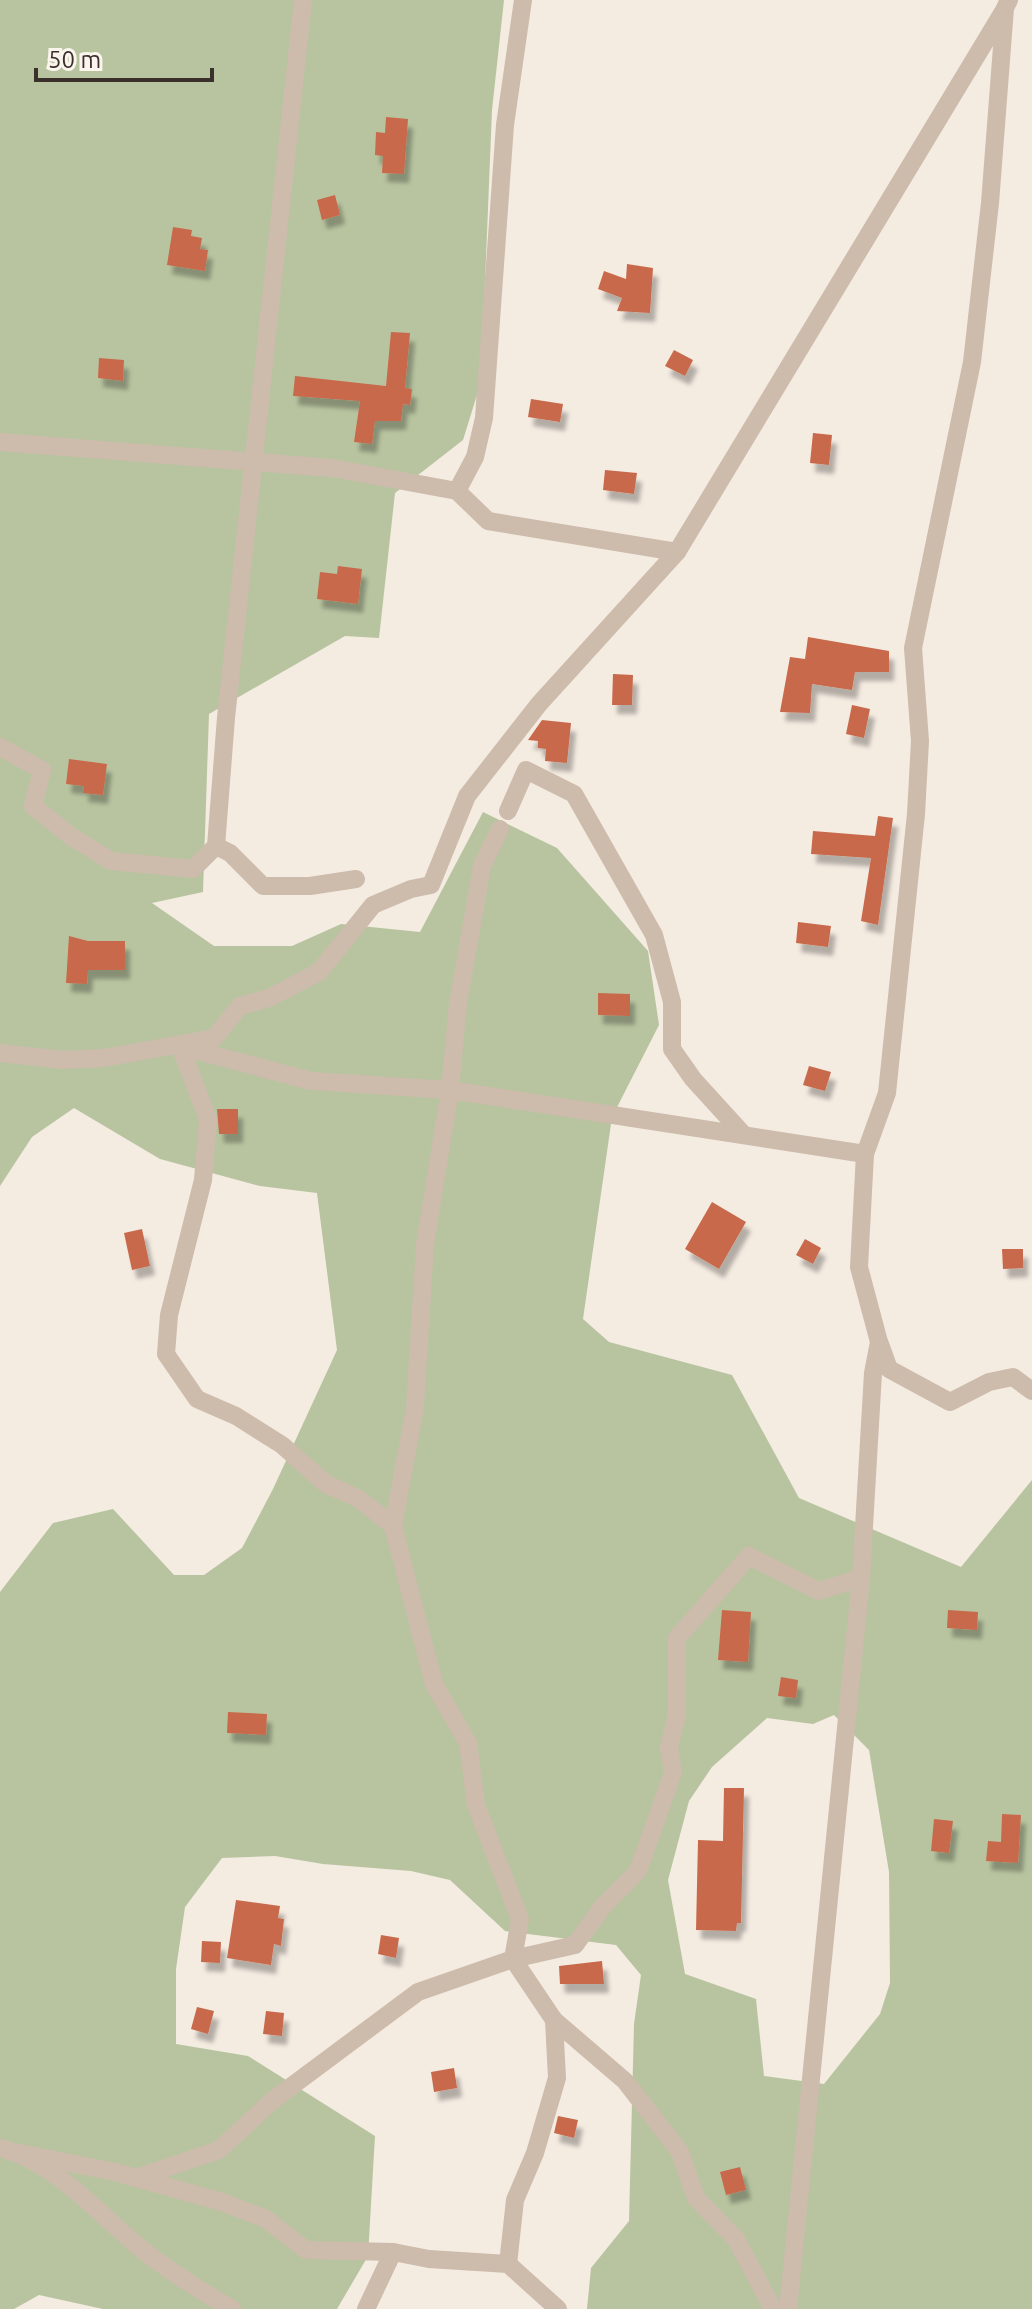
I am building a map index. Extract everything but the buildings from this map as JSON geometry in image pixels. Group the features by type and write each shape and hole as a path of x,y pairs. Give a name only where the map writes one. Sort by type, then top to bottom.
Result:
{"street":[{"path":"0,747 42,770 33,806 69,835 111,861 193,869 216,846 252,465 303,0"},
{"path":"457,491 475,457 484,418 505,125 523,0"},
{"path":"0,1053 63,1060 180,1046 214,1038 240,1006 269,998 319,972 373,905 411,889 431,885 467,796 539,704 677,552 1007,4"},
{"path":"1007,4 990,203 972,362 913,648 920,741 916,814 887,1093 865,1154 859,1267 889,1369 950,1402 989,1382 1013,1377 1032,1391"},
{"path":"0,442 252,465 332,468 457,491 488,521 677,552"},
{"path":"508,811 526,770 574,794 654,935 672,1002 672,1049 693,1079 744,1135"},
{"path":"500,829 482,866 458,1004 450,1090 425,1244 415,1408 393,1526 434,1684 468,1743 476,1805 520,1919 513,1959 554,2020 625,2081 680,2152 696,2198 736,2239 773,2309"},
{"path":"216,846 230,853 263,886 310,886 356,879"},
{"path":"180,1046 311,1081 450,1090 865,1154"},
{"path":"180,1046 208,1119 203,1180 169,1315 166,1354 197,1399 236,1416 282,1445 326,1484 359,1499 393,1526"},
{"path":"788,2309 861,1578 873,1373 879,1342"},
{"path":"136,2178 219,2150 273,2100 418,1992 513,1959 575,1945 603,1906 638,1871 673,1772 669,1747 677,1715 677,1638 749,1556 819,1591 861,1578"},
{"path":"508,2264 515,2200 535,2153 557,2078 554,2020"},
{"path":"0,2148 136,2178 266,2219 306,2250 393,2252 429,2259 508,2264 558,2309"},
{"path":"20,2153 90,2201 140,2248 232,2309"},
{"path":"366,2309 393,2252"}],"green space":[{"path":"0,0 504,0 492,110 481,382 463,440 395,493 379,638 345,636 209,714 203,892 152,903 214,946 292,946 341,924 420,932 483,812 557,848 648,951 659,1025 612,1117 583,1319 609,1342 732,1375 799,1498 961,1567 1032,1480 1032,2309 587,2309 591,2268 629,2221 634,2024 641,1975 616,1945 505,1931 450,1880 411,1871 323,1864 275,1856 222,1858 185,1907 176,1969 176,2044 248,2056 375,2136 368,2256 337,2309 103,2309 39,2295 14,2309 0,2309 0,1592 53,1523 113,1509 174,1575 204,1575 242,1548 273,1489 337,1350 317,1193 260,1186 160,1159 74,1108 32,1137 0,1186","holes":["834,1715 869,1750 889,1872 890,1983 880,2014 824,2084 764,2076 756,1999 685,1974 668,1880 689,1801 712,1767 767,1718 813,1724"]}]}
